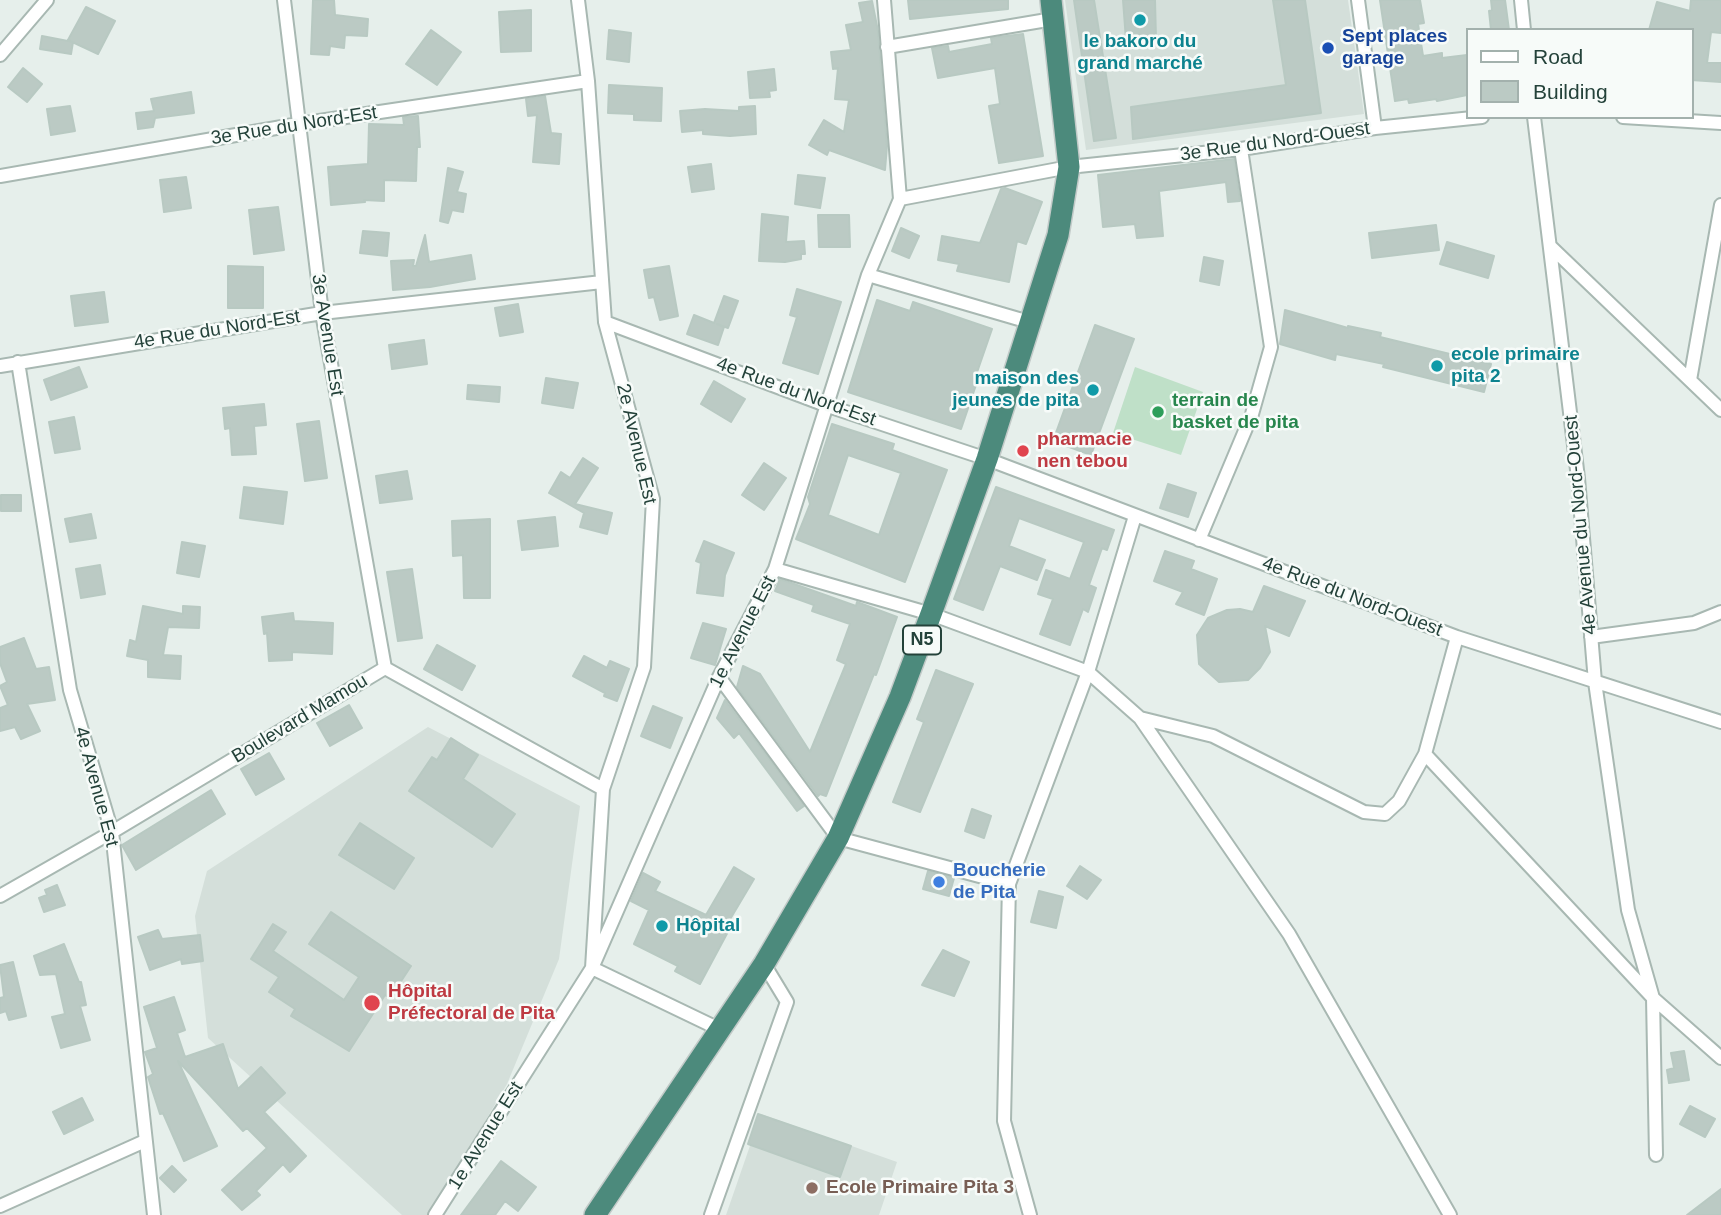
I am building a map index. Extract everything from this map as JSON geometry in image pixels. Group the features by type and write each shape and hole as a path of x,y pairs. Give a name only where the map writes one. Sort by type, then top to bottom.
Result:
{"highway":[{"name":"N5","path":"595,1215 764,964 838,838 900,696 987,458 1058,235 1069,167 1052,9"}],"street":[{"path":"0,55 47,0"},
{"name":"3e Avenue Est","path":"284,0 322,313 385,668"},
{"name":"2e Avenue Est","path":"578,0 588,81 605,322 653,499 644,667 603,789 592,968"},
{"name":"1e Avenue Est","path":"435,1215 592,968 719,677 775,569 868,275 900,199 884,0"},
{"path":"1358,0 1375,128"},
{"path":"1521,0 1524,28"},
{"path":"887,47 1052,9"},
{"name":"3e Rue du Nord-Est","path":"0,176 299,124 588,81"},
{"name":"3e Rue du Nord-Ouest","path":"900,199 1069,167 1241,149 1375,128 1466,119"},
{"name":"4e Avenue du Nord-Ouest","path":"1534,119 1552,247 1578,478 1595,682 1628,910 1653,998 1656,1155"},
{"path":"1656,119 1721,123"},
{"path":"1199,540 1252,414 1271,347 1241,149"},
{"path":"1690,380 1721,205"},
{"path":"1552,247 1721,411"},
{"path":"868,275 1029,322"},
{"name":"4e Rue du Nord-Est","path":"0,366 322,313 603,282"},
{"name":"4e Rue du Nord-Est","path":"605,322 828,406 987,458"},
{"name":"4e Avenue Est","path":"18,362 70,690 112,832 153,1215"},
{"name":"4e Rue du Nord-Ouest","path":"987,458 1457,637 1721,722"},
{"path":"1030,1215 1004,1121 1009,884 1088,672 1135,516"},
{"path":"775,569 931,614 1088,672 1140,718 1289,934 1450,1215"},
{"path":"1591,637 1694,623 1721,612"},
{"path":"1140,718 1213,736 1364,812 1385,814 1399,801 1425,754 1457,637"},
{"name":"Boulevard Mamou","path":"0,896 385,668 603,789"},
{"path":"719,677 838,838 1009,884"},
{"path":"1425,754 1653,998 1721,1058"},
{"path":"711,1215 787,1002 764,964"},
{"path":"592,968 719,1029"},
{"path":"0,1206 145,1141"}],"shaded area":[{"path":"1065,0 1348,0 1364,114 1086,150"},
{"name":"Hôpital Préfectoral de Pita","path":"428,727 580,806 559,959 507,1084 430,1215 402,1215 208,1038 195,916 207,871"},
{"name":"Ecole Primaire Pita 3","path":"761,1114 897,1162 879,1215 726,1215"}],"green space":[{"name":"terrain de basket de pita","path":"1135,367 1203,392 1181,455 1113,433"}],"building":[{"path":"313,0 334,0 335,15 368,19 367,36 345,35 344,48 330,46 329,55 311,54"},
{"path":"908,0 1008,0 1008,9 910,19"},
{"path":"1074,0 1094,0 1116,138 1094,141"},
{"name":"le bakoro du grand marché","path":"1123,0 1155,0 1156,39 1126,40"},
{"path":"1273,0 1305,0 1321,113 1133,139 1131,107 1286,85"},
{"path":"1380,0 1420,0 1424,23 1418,24 1423,56 1442,53 1442,58 1466,55 1466,95 1437,101 1395,101"},
{"path":"1491,0 1505,0 1509,28 1491,28 1489,11 1492,10"},
{"path":"1691,0 1721,0 1721,33 1711,32 1707,63 1721,63 1721,82 1693,80 1693,28 1650,28 1657,2 1690,11"},
{"path":"872,1 878,31 887,146 885,170 829,150 827,155 809,145 824,120 844,132 849,100 835,99 838,68 833,69 831,52 851,50 846,25 863,22 859,3"},
{"path":"86,7 115,21 98,54 68,40"},
{"path":"531,10 531,51 501,52 499,12"},
{"path":"431,30 461,52 437,85 406,64"},
{"path":"609,30 631,33 629,62 607,59"},
{"path":"1023,34 1043,156 999,163 989,106 1000,104 995,68 938,78 932,48 948,46 949,52 992,44 991,38"},
{"path":"42,36 73,42 71,54 40,49"},
{"path":"23,68 42,84 27,102 8,87"},
{"path":"774,69 776,90 769,91 770,97 750,98 748,72"},
{"path":"609,85 662,88 661,121 634,120 634,114 608,113"},
{"path":"191,92 194,113 155,118 153,127 138,129 136,113 154,111 151,99"},
{"path":"545,96 551,133 561,134 559,164 533,162 537,115 528,116 526,99"},
{"path":"70,106 75,131 51,135 47,109"},
{"path":"755,106 756,134 730,136 703,134 703,130 682,132 680,111 739,111 739,107"},
{"path":"418,116 420,147 417,147 416,181 384,180 384,201 364,200 365,202 331,205 328,167 368,164 369,124 404,125 403,117"},
{"path":"1234,159 1240,201 1228,202 1226,182 1159,191 1163,236 1137,238 1135,224 1103,227 1098,175"},
{"path":"711,164 714,189 692,192 688,167"},
{"path":"448,168 463,172 457,192 466,194 463,212 452,210 448,223 440,221"},
{"path":"798,175 825,178 820,208 795,204"},
{"path":"186,177 191,208 164,212 160,180"},
{"path":"1005,188 1042,202 1026,244 1017,241 1009,282 957,271 959,264 938,260 942,236 980,243 1001,189"},
{"path":"278,207 284,250 254,254 249,210"},
{"path":"762,214 788,217 786,242 804,241 805,254 801,254 801,259 785,262 759,261"},
{"path":"818,215 849,215 850,247 819,247"},
{"path":"1436,225 1439,250 1372,258 1369,233"},
{"path":"901,228 919,236 909,258 892,251"},
{"path":"363,231 389,233 387,256 360,253"},
{"path":"425,235 429,262 471,255 475,279 393,290 391,261 414,260 413,266 416,266"},
{"path":"1447,242 1494,256 1488,278 1440,264"},
{"path":"1204,257 1223,261 1219,285 1200,281"},
{"path":"228,266 263,267 263,308 228,308"},
{"path":"669,266 678,316 660,320 654,297 649,298 644,270"},
{"path":"797,289 841,302 818,374 783,363 797,317 790,315"},
{"path":"104,292 108,322 75,326 71,296"},
{"path":"724,296 738,301 728,328 717,324 724,327 718,345 687,334 694,315 714,323"},
{"path":"877,300 910,311 913,302 992,329 961,429 848,392"},
{"path":"518,304 523,332 500,336 495,308"},
{"path":"1285,310 1491,364 1484,392 1383,367 1384,364 1336,354 1335,360 1280,344"},
{"name":"maison des jeunes de pita","path":"1095,325 1134,339 1091,455 1053,441"},
{"path":"424,340 427,364 392,369 389,345"},
{"path":"79,367 87,387 51,400 44,380"},
{"path":"546,378 578,383 573,408 542,403"},
{"path":"714,381 745,399 731,422 701,404"},
{"path":"468,385 500,387 499,402 467,399"},
{"path":"264,404 266,425 254,426 256,454 232,455 230,428 225,429 223,408"},
{"path":"74,417 80,449 55,453 49,422"},
{"path":"319,421 327,478 305,481 297,424"},
{"path":"832,424 894,444 892,450 947,470 905,582 796,539 810,504 808,497","holes":["848,455 901,473 879,535 828,515"]},
{"path":"583,458 598,468 575,504 612,513 607,534 580,527 584,513 549,493 561,472 570,478"},
{"path":"764,463 786,478 764,510 742,495"},
{"path":"407,471 412,499 380,503 376,476"},
{"path":"1168,484 1196,493 1188,517 1160,508"},
{"path":"244,487 287,492 283,524 240,518"},
{"path":"996,487 1114,530 1107,550 1102,548 1089,585 1096,588 1088,612 1083,609 1070,645 1040,634 1053,599 1038,594 1046,570 1070,579 1084,542 1019,518 1009,546 1045,560 1037,580 1000,566 983,610 954,599"},
{"path":"1,495 21,495 21,511 1,511"},
{"path":"91,514 96,538 70,542 65,519"},
{"path":"555,517 558,546 522,550 518,521"},
{"path":"490,519 490,598 464,598 463,555 453,556 452,521"},
{"path":"704,541 734,553 725,575 723,596 697,593 701,563 696,561"},
{"path":"182,542 205,546 199,577 177,573"},
{"path":"1165,551 1194,561 1191,569 1217,579 1204,615 1176,604 1183,592 1154,581"},
{"path":"100,565 105,594 81,598 76,569"},
{"path":"412,569 422,638 398,641 387,572"},
{"path":"780,579 856,606 857,602 897,617 826,796 818,796 737,687 743,666 760,674 810,752 846,664 837,660 850,624 812,611 814,605 775,591"},
{"path":"1264,586 1305,601 1289,636 1265,626 1270,652 1260,668 1248,680 1219,682 1199,664 1197,635 1208,618 1227,610 1253,612"},
{"path":"143,606 183,614 183,606 200,607 199,628 168,627 163,655 181,656 180,679 148,677 148,660 127,656 130,640 136,642"},
{"path":"293,613 294,621 333,623 332,654 292,652 292,660 269,661 267,633 264,634 262,617"},
{"path":"703,623 726,629 715,665 691,658"},
{"path":"24,638 36,669 49,667 55,700 27,704 40,731 21,739 15,727 0,731 0,708 8,705 0,686 7,682 0,663 0,647"},
{"path":"437,645 475,666 462,690 424,669"},
{"path":"584,656 607,668 610,661 629,669 617,701 573,676"},
{"path":"936,670 973,684 920,812 893,802 924,722 917,719"},
{"path":"725,700 804,806 797,811 739,733 734,738 717,718"},
{"path":"349,705 362,728 330,746 317,723"},
{"path":"653,706 682,718 670,748 641,736"},
{"path":"451,738 478,755 463,779 515,814 492,847 409,791 432,757 437,760"},
{"path":"269,753 284,779 256,795 241,769"},
{"path":"211,790 225,814 136,870 122,845"},
{"path":"972,809 991,816 984,838 965,831"},
{"path":"360,823 414,858 394,889 339,855"},
{"path":"1080,866 1101,880 1087,899 1067,886"},
{"path":"734,867 754,879 726,926 730,928 700,984 675,971 678,966 634,944 649,910 631,901 643,873 660,882 655,891 706,915"},
{"name":"Boucherie de Pita","path":"928,871 954,878 949,896 923,889"},
{"path":"57,885 65,905 44,912 39,898 47,895 45,890"},
{"path":"1039,891 1063,897 1056,928 1031,922"},
{"path":"331,912 411,966 390,998 385,995 349,1051 291,1016 295,1009 269,992 279,977 251,959 273,924 286,932 273,951 344,1000 359,977 309,944"},
{"path":"158,930 162,939 200,935 203,961 182,964 181,959 150,970 138,937"},
{"path":"64,944 81,982 86,1005 80,1006 90,1040 61,1048 52,1017 65,1014 56,974 40,975 34,956"},
{"path":"943,950 969,962 954,996 922,985"},
{"path":"13,962 26,1016 9,1020 6,1011 0,1013 0,998 4,997 0,965"},
{"path":"174,997 185,1030 177,1033 185,1057 223,1044 238,1089 261,1067 285,1093 264,1112 306,1156 290,1172 283,1164 256,1191 260,1195 242,1210 222,1190 267,1148 247,1128 243,1131 178,1061 217,1146 184,1161 163,1113 160,1114 148,1077 153,1074 145,1052 157,1048 144,1007"},
{"path":"1684,1051 1689,1080 1669,1083 1667,1070 1674,1068 1671,1053"},
{"path":"82,1098 93,1120 64,1134 53,1112"},
{"path":"1690,1106 1715,1119 1705,1137 1680,1124"},
{"path":"758,1114 851,1146 840,1177 748,1144"},
{"path":"501,1161 536,1187 518,1211 505,1201 495,1215 461,1215"},
{"path":"172,1166 186,1180 174,1192 160,1178"},
{"path":"1721,1189 1721,1215 1687,1215"}],"place":[{"name":"le bakoro du grand marché","path":"1140,20"},
{"name":"Sept places garage","path":"1328,48"},
{"name":"ecole primaire pita 2","path":"1437,366"},
{"name":"maison des jeunes de pita","path":"1093,390"},
{"name":"terrain de basket de pita","path":"1158,412"},
{"name":"pharmacie nen tebou","path":"1023,451"},
{"name":"Boucherie de Pita","path":"939,882"},
{"name":"Hôpital","path":"662,926"},
{"name":"Hôpital Préfectoral de Pita","path":"372,1003"},
{"name":"Ecole Primaire Pita 3","path":"812,1188"}]}
